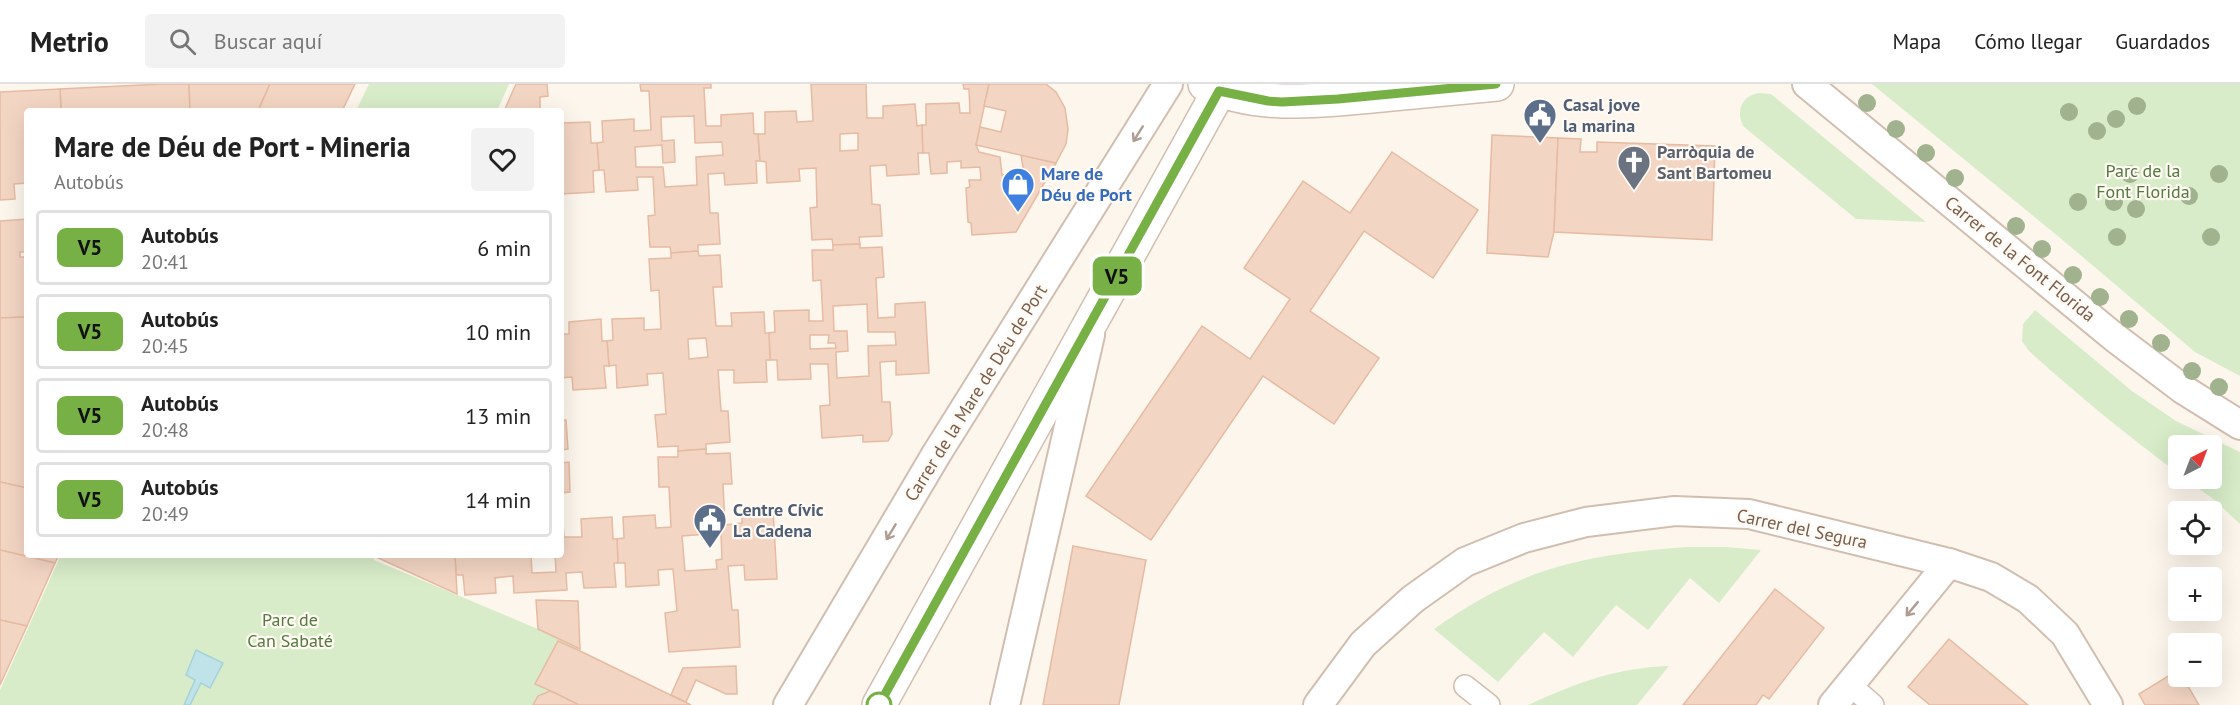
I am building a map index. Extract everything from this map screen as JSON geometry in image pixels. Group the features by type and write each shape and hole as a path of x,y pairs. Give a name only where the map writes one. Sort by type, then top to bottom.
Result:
{"street":[{"name":"Carrer de la Mare de Déu de Port","path":"788,705 937,453 1168,84"},
{"path":"879,705 1094,318 1212,87 1268,101 1282,102 1497,84"},
{"name":"Carrer de la Font Florida","path":"1807,84 2114,337 2184,390 2240,425"},
{"path":"1005,705 1094,318"},
{"name":"Carrer del Segura","path":"1318,705 1364,644 1413,599 1465,562 1524,538 1586,522 1675,511 1749,514 1837,534 1949,564 1991,578 2028,599 2065,634 2108,705"},
{"path":"1873,705 1841,695 1949,564"},
{"path":"1465,686 1489,705"}],"green space":[{"path":"369,84 509,84 498,108 357,108"},
{"name":"Parc de la Font Florida","path":"1872,84 2240,84 2240,376 2195,352"},
{"path":"1759,93 1771,94 1926,222 1856,219 1743,126 1740,115 1742,105 1748,97"},
{"path":"2035,310 2132,391 2176,421 2205,435 2168,435 2168,466 2084,399 2029,351 2022,341 2023,324"},
{"path":"2222,443 2240,452 2240,524 2222,507 2222,501 2215,501 2199,489 2222,489"},
{"path":"1689,547 1761,550 1719,603 1690,578 1648,630 1616,605 1573,657 1544,632 1498,682 1434,629 1495,591 1555,568 1618,554"},
{"name":"Parc de Can Sabaté","path":"60,558 374,558 374,560 580,649 547,705 0,705 0,690"},
{"path":"1669,666 1637,705 1528,705 1613,673"}],"water":[{"path":"196,650 223,663 210,688 201,683 190,705 184,705 195,680 186,675"}],"building":[{"path":"189,84 190,108 61,108 60,89"},
{"path":"189,84 270,84 259,108 190,108"},
{"path":"270,84 355,84 343,108 259,108"},
{"path":"516,84 547,84 548,96 540,97 540,108 505,108"},
{"path":"640,84 711,84 711,88 704,88 706,126 721,126 721,115 753,113 754,134 758,134 760,161 756,161 757,183 725,185 724,173 708,174 710,213 718,213 720,244 698,245 698,251 671,253 670,247 650,247 648,216 655,215 653,177 637,177 638,190 606,192 604,170 599,170 597,143 603,142 602,121 634,119 634,131 651,130 649,91 641,91","holes":["694,116 695,143 722,142 723,155 696,157 697,185 665,187 663,167 636,167 635,147 662,145 663,163 675,162 674,140 662,141 661,117"]},
{"path":"811,84 866,84 867,118 883,118 883,106 915,104 917,126 922,125 923,153 918,153 919,174 887,176 886,165 870,166 872,204 880,205 882,236 859,237 860,244 833,245 832,239 812,240 810,208 817,207 816,168 799,169 800,181 767,183 766,162 760,161 758,134 765,134 765,112 796,111 797,122 813,121","holes":["858,133 858,150 840,151 840,134"]},
{"path":"963,84 989,84 976,145 979,152 1000,157 1002,175 1024,173 1021,155 1056,163 1016,232 972,235 971,223 968,222 966,188 970,187 969,180 981,180 980,167 961,168 961,161 947,162 947,173 931,174 929,153 923,153 922,125 926,125 926,104 959,103 960,113 970,113 969,89 964,89"},
{"path":"989,84 1046,84 1056,92 1065,108 1068,129 1066,144 1056,163 976,145 980,127 1001,132 1006,111 984,106"},
{"path":"60,89 61,108 24,108 24,183 14,184 15,199 0,200 0,92"},
{"path":"590,122 591,143 597,143 599,170 593,171 594,192 564,194 564,123"},
{"path":"1492,135 1558,138 1554,232 1548,257 1487,253"},
{"name":"Parròquia de Sant Bartomeu","path":"1558,138 1581,139 1580,152 1597,152 1597,142 1715,146 1712,240 1554,232"},
{"path":"1392,152 1478,210 1433,278 1364,231 1310,311 1379,358 1334,424 1263,376 1151,540 1086,496 1202,326 1250,359 1290,299 1244,268 1303,181 1350,213"},
{"path":"24,219 24,252 20,252 20,257 24,257 24,317 0,318 0,221"},
{"path":"860,244 860,248 882,247 884,277 876,278 878,318 895,317 895,304 925,302 929,373 896,375 896,361 880,362 882,402 890,402 892,434 888,441 863,442 863,435 822,438 820,406 830,405 828,364 810,364 811,379 778,380 777,360 770,360 769,333 775,332 774,311 809,310 809,321 823,321 821,280 813,281 812,250 833,250 833,245","holes":["867,304 868,332 895,332 896,345 868,346 869,376 837,378 836,352 848,351 847,331 834,331 833,306","810,335 829,335 828,343 835,343 836,348 810,349"]},
{"path":"698,251 699,256 720,255 722,287 713,287 716,326 732,326 731,313 764,312 765,333 769,333 770,360 766,360 767,382 734,383 734,370 718,370 721,411 728,411 730,442 706,444 706,449 678,451 678,446 658,447 655,415 666,414 663,373 647,374 648,385 617,388 616,365 609,366 607,341 613,340 612,319 644,318 644,330 661,329 659,290 651,291 649,259 671,258 671,253","holes":["706,338 708,357 689,359 688,339"]},
{"path":"24,317 24,487 0,482 0,318"},
{"path":"601,319 602,341 607,341 609,366 604,366 606,388 573,390 572,377 564,378 564,334 569,334 569,322"},
{"path":"564,420 566,420 568,449 564,450"},
{"path":"706,449 706,454 730,453 732,484 723,484 725,525 742,523 742,511 773,510 777,579 745,580 744,565 728,566 732,610 738,610 740,647 669,652 665,613 677,611 673,569 658,570 659,585 626,587 625,563 618,563 617,539 624,538 623,517 655,515 656,528 671,527 669,487 659,487 658,457 678,457 678,451","holes":["721,533 722,559 716,560 717,569 685,571 682,536"]},
{"path":"569,462 570,492 564,493 564,463"},
{"path":"0,482 24,487 24,556 0,550"},
{"path":"612,517 613,539 617,539 618,563 614,563 616,587 584,588 582,572 566,573 567,590 514,593 513,576 495,578 496,593 465,595 463,575 456,575 455,558 531,558 532,573 556,572 555,558 564,558 564,537 582,537 581,519"},
{"path":"1073,546 1146,560 1119,705 1043,705"},
{"path":"0,550 24,556 24,558 55,563 27,626 0,620"},
{"path":"34,558 58,558 55,563"},
{"path":"378,558 455,558 457,594"},
{"path":"1775,589 1824,628 1769,699 1763,695 1756,705 1683,705"},
{"path":"536,600 578,601 580,649 538,629"},
{"path":"0,620 27,626 0,685"},
{"path":"1949,639 2028,705 1930,705 1908,687"},
{"path":"558,641 691,705 579,705 535,684"},
{"path":"736,666 737,694 726,694 696,680 686,702 671,695 683,668"},
{"path":"2168,676 2168,687 2188,687 2199,705 2145,705 2139,694"},
{"path":"550,691 579,705 533,705 538,696"}],"bus line":[{"name":"V5","path":"879,705 1219,91 1282,102 1496,84"}],"place":[{"name":"Casal jove la marina","path":"1540,144"},
{"name":"Parròquia de Sant Bartomeu","path":"1634,191"},
{"name":"Mare de Déu de Port","path":"1018,213"},
{"name":"Centre Cívic La Cadena","path":"710,549"}]}
